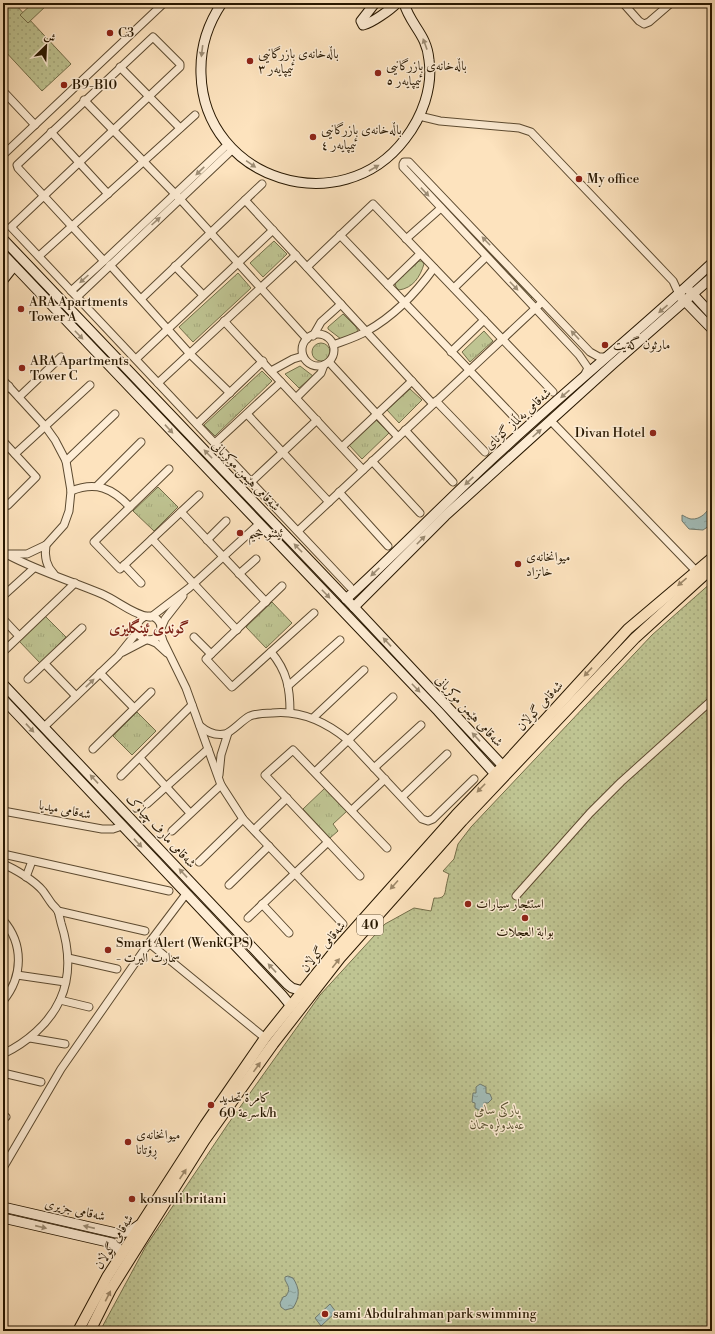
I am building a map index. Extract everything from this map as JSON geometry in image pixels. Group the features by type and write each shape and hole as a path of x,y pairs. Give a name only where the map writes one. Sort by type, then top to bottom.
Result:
{"main road":[{"name":"شەقامی گوڵان","path":"78,1331 121,1254 204,1125 265,1038 302,990 456,815 503,766 628,629 712,558"},
{"name":"شەقامی گوڵان","path":"90,1331 111,1290 204,1142 273,1044 340,958 462,821 635,638 712,568"}],"street":[{"path":"3,155 164,3"},
{"path":"217,3 203,42 201,61 203,96 211,119 219,133 230,147 258,168 281,179 306,183 333,182 357,176 386,160 409,135 425,102 429,84 430,69 429,55 424,40 407,12 404,3"},
{"path":"208,26 222,3"},
{"path":"375,3 361,21 363,25 380,16 397,3"},
{"path":"623,3 639,21 644,24 649,22 670,3"},
{"path":"230,393 190,354 141,298 44,196 18,168 17,165 151,38 155,38 180,64 180,67 113,130 79,163 44,196 11,227 72,290 350,587"},
{"path":"120,67 180,128"},
{"path":"3,91 35,125"},
{"path":"84,100 178,197 260,288 310,337"},
{"path":"39,256 194,114"},
{"path":"419,116 440,121 519,128 531,132 673,281 682,298 712,329"},
{"path":"51,132 108,194"},
{"path":"72,290 107,263 230,147"},
{"path":"583,378 588,368 579,356 486,258 403,167 402,164 404,162 409,162 471,225 590,352 599,357 605,357"},
{"path":"141,298 262,184"},
{"path":"245,200 412,381 485,452"},
{"path":"307,267 373,204 553,392"},
{"path":"406,239 440,208"},
{"path":"464,233 471,225"},
{"path":"136,359 273,230"},
{"path":"340,236 514,418"},
{"name":"شەقامی هێمن موکریانی","path":"3,240 354,607 503,766"},
{"path":"388,285 420,254"},
{"path":"158,383 296,255"},
{"name":"شەقامی هێمن موکریانی","path":"4,257 429,702 495,774"},
{"path":"454,288 486,258"},
{"path":"77,297 107,263"},
{"name":"شەقامی یەڵماز گۆنای","path":"354,607 445,516 551,421 682,298 686,287 712,263"},
{"path":"3,280 14,266"},
{"path":"175,266 203,295"},
{"path":"333,345 367,332 386,318 404,303 424,282 434,268"},
{"name":"شەقامی یەڵماز گۆنای","path":"346,599 393,556 427,521 516,437 605,357 682,298 693,294 712,277"},
{"path":"673,281 686,287 712,315"},
{"path":"298,531 543,301"},
{"path":"327,363 314,366 306,360 303,347 321,322 341,304"},
{"path":"451,352 484,320"},
{"path":"224,321 263,361 363,470"},
{"path":"296,398 321,373 334,354 333,345 330,340 322,335 310,337"},
{"path":"271,371 293,359 304,356"},
{"path":"19,397 61,357"},
{"path":"197,424 263,361"},
{"path":"327,363 398,437"},
{"path":"3,380 46,426 55,440 66,461 71,491 69,511 64,525 46,546 27,554 4,553"},
{"path":"342,447 412,381"},
{"path":"215,443 281,382"},
{"path":"16,454 90,385"},
{"path":"3,392 9,386"},
{"path":"152,411 160,403"},
{"path":"66,461 114,414"},
{"path":"247,414 329,502"},
{"path":"251,482 317,420"},
{"path":"551,421 696,571"},
{"path":"405,430 453,482"},
{"path":"516,437 524,445"},
{"path":"3,441 36,477 8,505 3,501"},
{"path":"97,486 141,442"},
{"path":"372,461 420,513"},
{"path":"169,469 94,542 120,569 199,495"},
{"path":"71,491 79,488 97,486 122,498 130,507"},
{"path":"339,492 388,546"},
{"path":"181,512 266,602"},
{"path":"207,540 226,521"},
{"path":"118,656 148,640 157,637 165,620 192,586 259,524"},
{"path":"152,539 192,586 237,630"},
{"path":"46,546 46,562 51,572 55,575"},
{"path":"4,553 34,568 103,594 137,614 150,617 158,621 162,639 186,688 221,785 243,819 344,924"},
{"path":"239,574 256,559"},
{"path":"124,565 141,583"},
{"path":"3,596 34,568"},
{"path":"4,651 75,583"},
{"path":"44,727 118,656 134,636 142,620 150,617 192,586"},
{"path":"282,586 206,659 232,687 314,613"},
{"path":"121,604 132,616 138,627 139,635 156,643 170,656"},
{"path":"3,619 19,636"},
{"path":"28,679 82,628"},
{"path":"194,637 211,654"},
{"path":"288,686 340,640"},
{"path":"271,652 280,663 288,686 290,712"},
{"path":"45,664 76,696"},
{"path":"313,718 364,670"},
{"path":"100,673 134,708"},
{"name":"شەقامی مارف چیاوک","path":"3,684 287,984 296,989 302,990"},
{"path":"93,750 151,692"},
{"path":"429,702 437,695"},
{"path":"315,772 393,697"},
{"name":"شەقامی مارف چیاوک","path":"3,699 282,995 290,1006"},
{"path":"516,896 590,813 621,782 712,700"},
{"path":"121,776 192,705"},
{"path":"200,726 205,731 220,735 228,733 238,724 251,716 266,713 290,712 313,718 340,733 348,740 402,798 422,818 426,820 431,820 474,779"},
{"path":"374,768 421,725"},
{"path":"219,777 222,755 228,733"},
{"path":"147,804 208,748"},
{"path":"360,876 265,775 293,750 388,848"},
{"path":"402,798 447,754"},
{"path":"140,758 190,813"},
{"path":"72,773 80,764"},
{"path":"352,810 385,779"},
{"path":"172,831 221,785"},
{"path":"254,830 287,798"},
{"name":"شەقامی میدیا","path":"3,810 102,829 113,829 122,826"},
{"path":"199,862 243,819"},
{"path":"248,918 328,842"},
{"path":"229,885 269,846"},
{"path":"3,854 169,891"},
{"path":"26,877 32,861"},
{"path":"3,864 26,877 42,890 58,911 66,938 68,958 65,982 60,1000 53,1012 30,1038 14,1049 3,1054"},
{"path":"3,1168 61,1069 149,943 186,894"},
{"path":"262,904 289,933"},
{"path":"58,911 145,931"},
{"path":"3,920 12,932 18,948 19,962 17,975 12,989 3,1001"},
{"path":"232,943 241,934"},
{"path":"149,943 265,1038"},
{"path":"68,958 117,969"},
{"path":"17,975 65,982"},
{"path":"60,1000 89,1007"},
{"path":"30,1038 66,1044"},
{"path":"3,1073 41,1082"},
{"name":"شەقامی جزیری","path":"3,1208 107,1231 125,1233 132,1231 139,1226"},
{"name":"شەقامی جزیری","path":"3,1218 105,1241 116,1245 121,1254"},
{"path":"105,1241 109,1237 107,1231"}],"green space":[{"path":"3,3 14,3 71,64 42,91 3,49"},
{"path":"33,3 45,3 47,5 28,23 20,15"},
{"path":"473,234 532,297 530,300 471,236"},
{"path":"274,241 287,254 263,277 250,263"},
{"path":"419,261 422,261 424,264 418,277 408,287 399,290 395,283"},
{"path":"238,273 251,288 193,342 179,327"},
{"path":"343,314 358,331 341,339 328,329 328,327"},
{"path":"484,331 493,341 470,362 462,352"},
{"path":"321,343 327,346 330,352 327,358 321,361 315,358 312,352 315,346"},
{"path":"300,366 313,376 299,388 285,374"},
{"path":"262,371 272,381 215,436 204,425"},
{"path":"410,389 422,400 399,423 387,410"},
{"path":"376,420 389,433 362,459 349,445"},
{"path":"158,487 178,507 154,531 133,511"},
{"name":"پارکی سامی عەبدولڕەحمان","path":"712,582 712,1331 100,1331 146,1246 228,1124 320,995 385,924 414,908 431,911 434,898 442,897 445,892 449,874 443,871 454,859 458,844 471,827 652,635"},
{"path":"272,602 292,623 266,648 246,627"},
{"path":"45,616 66,637 40,663 19,641"},
{"path":"137,712 156,731 132,755 113,736"},
{"path":"325,788 347,811 333,824 338,831 330,838 303,809"}],"water":[{"path":"712,504 712,524 703,530 689,529 682,521 682,515 691,519 701,517"},
{"path":"480,1084 486,1087 486,1093 490,1094 492,1099 488,1103 485,1103 485,1107 481,1111 475,1108 475,1103 472,1102 473,1093 476,1093 476,1087"},
{"path":"288,1276 293,1278 297,1286 298,1297 293,1308 285,1310 281,1307 280,1303 288,1291 285,1277"},
{"path":"330,1304 336,1312 321,1326 315,1318"}],"place":[{"name":"C3","path":"110,33"},
{"name":"باڵەخانەی بازرگانیی ئیمپایەر ٣","path":"250,61"},
{"name":"باڵەخانەی بازرگانیی ئیمپایەر ٥","path":"378,73"},
{"name":"B9-B10","path":"64,85"},
{"name":"باڵەخانەی بازرگانیی ئیمپایەر ٤","path":"313,137"},
{"name":"My office","path":"579,179"},
{"name":"ARA Apartments Tower A","path":"21,309"},
{"name":"مارثون گةيت","path":"605,345"},
{"name":"ARA Apartments Tower C","path":"22,368"},
{"name":"Divan Hotel","path":"653,433"},
{"name":"ئيثنو جيم","path":"240,533"},
{"name":"میوانخانەی خانزاد","path":"518,564"},
{"name":"استئجار سيارات","path":"468,904"},
{"name":"بوابة العجلات","path":"525,918"},
{"name":"Smart Alert (WenkGPS) - سمارت اليرت","path":"108,950"},
{"name":"كامرة تحديد سرعة 60k/h","path":"211,1105"},
{"name":"میوانخانەی ڕۆتانا","path":"128,1142"},
{"name":"konsuli britani","path":"132,1199"},
{"name":"sami Abdulrahman park swimming","path":"325,1314"}],"district":[{"name":"گوندی ئینگلیزی","path":"149,628"}]}
